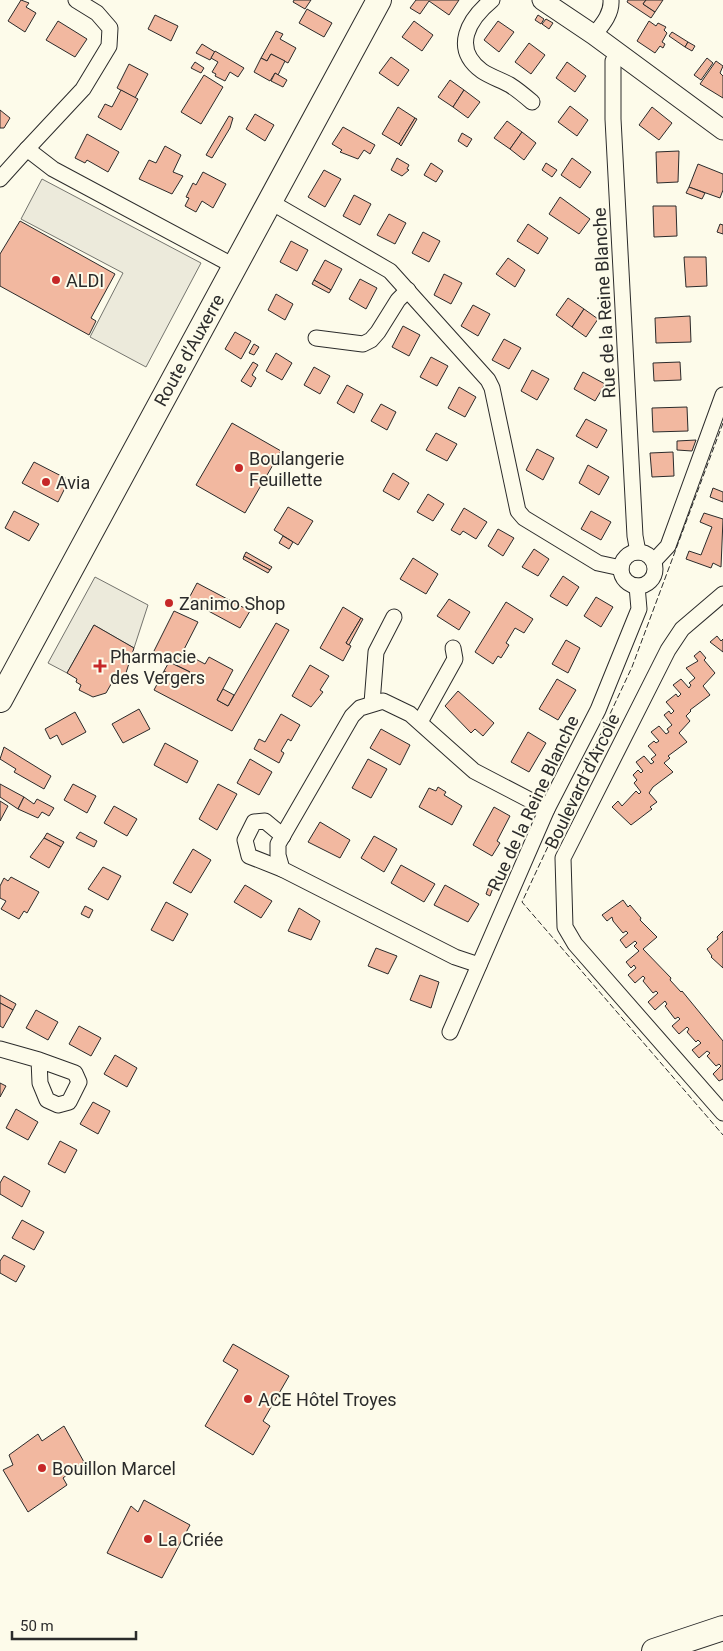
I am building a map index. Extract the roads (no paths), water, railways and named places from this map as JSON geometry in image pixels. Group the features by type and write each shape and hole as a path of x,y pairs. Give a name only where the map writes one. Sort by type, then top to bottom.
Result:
{"main road":[{"name":"Route d'Auxerre","path":"0,700 379,0"},
{"path":"654,1651 723,1628"}],"street":[{"path":"0,179 83,89 109,46 110,28 97,13 76,0"},
{"path":"492,0 475,15 468,26 466,34 468,50 482,71 513,87 532,102"},
{"path":"542,0 594,35 723,130"},
{"path":"594,35 606,20 612,6 611,0"},
{"name":"Rue de la Reine Blanche","path":"618,53 613,61 613,119 635,536 638,552"},
{"path":"27,149 53,170 234,266"},
{"path":"269,201 383,265 408,290 488,380 492,388 518,511 524,518 598,562 621,568"},
{"path":"316,338 356,344 371,340 398,300 408,290"},
{"path":"654,561 668,546 723,395"},
{"path":"638,552 646,554 654,561 653,578 645,585 632,585 623,578 621,568 625,558 638,552"},
{"name":"Rue de la Reine Blanche","path":"450,1032 547,809 598,710 639,609 637,586"},
{"name":"Boulevard d'Arcole","path":"723,594 682,629 668,650 562,858 565,927 575,944 723,1113"},
{"path":"372,703 376,652 394,617"},
{"path":"420,722 455,659 453,648"},
{"path":"282,869 278,855 278,844 352,716 360,708 372,703 383,701 397,706 420,722 474,771 547,809"},
{"path":"283,836 265,821 254,822 245,840 249,856 282,869 455,957 479,965"},
{"path":"0,1049 39,1060"}],"place":[{"name":"ALDI","path":"56,280"},
{"name":"Boulangerie Feuillette","path":"239,468"},
{"name":"Avia","path":"46,482"},
{"name":"Zanimo Shop","path":"169,603"},
{"name":"Pharmacie des Vergers","path":"100,666"},
{"name":"ACE Hôtel Troyes","path":"248,1399"},
{"name":"Bouillon Marcel","path":"42,1468"},
{"name":"La Criée","path":"148,1539"}]}
